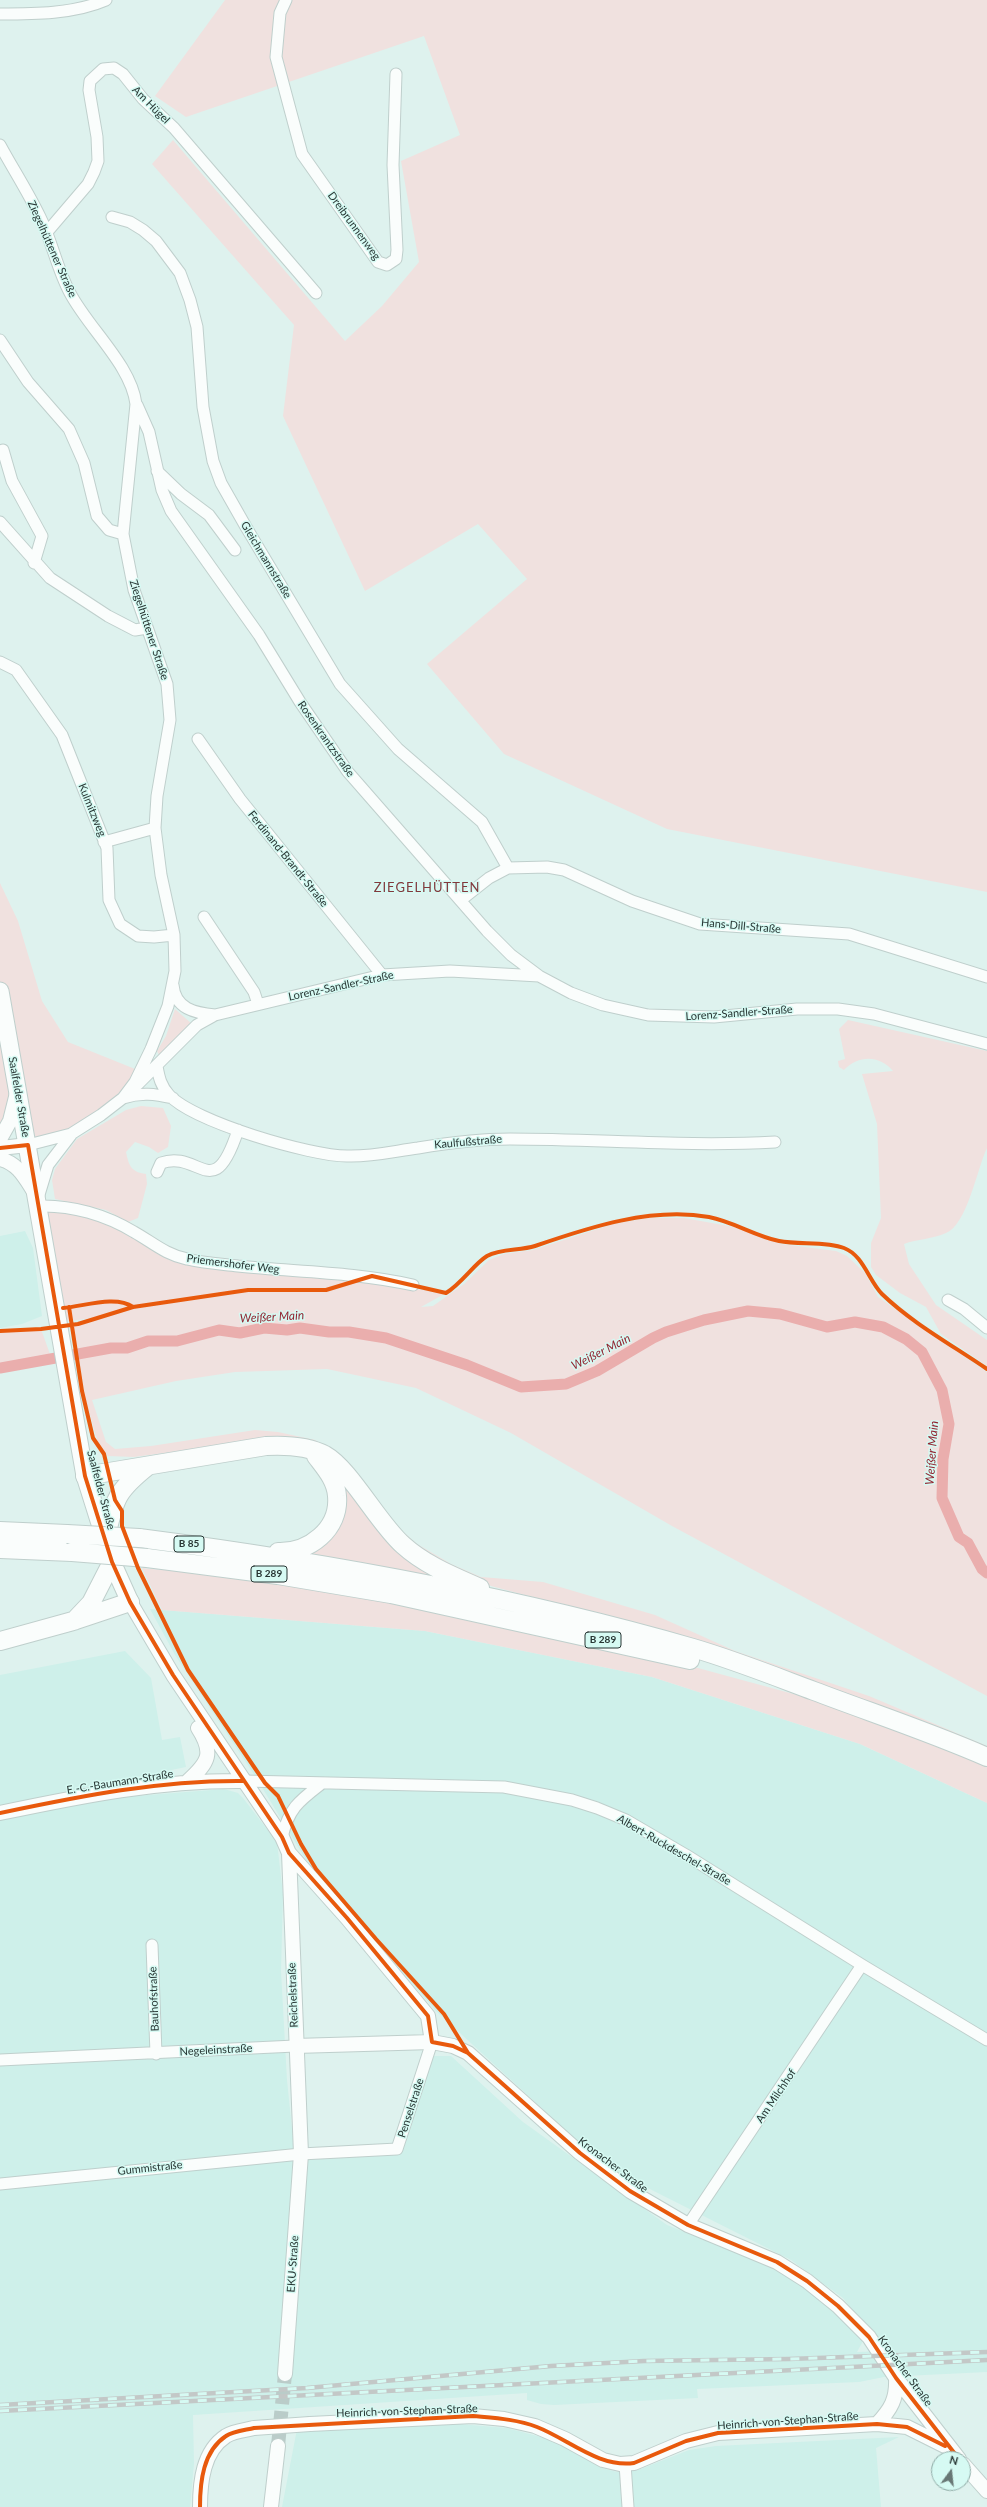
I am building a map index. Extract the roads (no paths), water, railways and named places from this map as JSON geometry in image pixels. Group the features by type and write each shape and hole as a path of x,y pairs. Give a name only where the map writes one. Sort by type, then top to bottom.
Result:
{"highway":[{"path":"85,1476 266,1446 285,1445 311,1450 325,1455 339,1466 379,1519 403,1545 427,1563 510,1602"},
{"path":"239,1551 284,1552 304,1549 323,1535 336,1512 337,1496 328,1470 311,1450"},
{"path":"105,1540 115,1500 129,1481 149,1466"},
{"name":"B 85","path":"0,1531 139,1538 239,1551"},
{"name":"B 289","path":"0,1549 72,1552 147,1558 278,1575 391,1594 692,1660 814,1692"},
{"name":"B 289","path":"239,1551 510,1602 694,1649 756,1669 814,1692 891,1718 987,1757"},
{"path":"73,1622 91,1603 112,1562"},
{"path":"0,1641 73,1622 130,1602"}],"main road":[{"name":"Saalfelder Straße","path":"0,991 85,1476 112,1562 130,1602"}],"street":[{"path":"0,14 29,14 58,11 96,4 106,0"},
{"name":"Dreibrunnenweg","path":"286,0 280,13 276,57 302,154 378,262 387,265 396,259 397,250 393,165 396,74"},
{"name":"Am Hügel","path":"47,232 88,184 94,172 98,161 97,137 89,90 90,81 103,69 114,68 123,74 143,100 174,128 316,293"},
{"name":"Ziegelhüttener Straße","path":"0,145 47,232 54,258 70,293 89,325 119,362 133,388 136,404 123,534 134,590 167,684 170,720 157,796 155,828 161,875 174,935 173,983 168,1006 145,1063 135,1082 122,1098 72,1134 48,1166 38,1201"},
{"name":"Gleichmannstraße","path":"112,217 130,222 148,234 156,241 180,273 190,300 197,327 203,407 213,461 222,483 246,527 340,684 398,749 482,822 508,868"},
{"path":"0,340 28,382 69,428 84,463 97,516 109,530 123,534"},
{"name":"Rosenkrantzstraße","path":"136,404 149,432 156,470 171,511 259,635 300,702 348,772 511,955 539,976"},
{"path":"3,450 12,481 42,536 34,563"},
{"path":"156,470 181,494 209,515 236,550"},
{"path":"0,522 34,563 50,578 108,616 135,630 147,628"},
{"name":"Kulmitzweg","path":"0,662 16,670 62,735 104,842 109,865 109,900 112,911 120,924 138,936 154,937 174,935"},
{"name":"Ferdinand-Brandt-Straße","path":"198,739 240,799 382,975"},
{"path":"104,842 155,828"},
{"name":"Hans-Dill-Straße","path":"461,900 489,878 508,868 547,867 564,870 632,901 700,924 849,934 987,977"},
{"path":"204,917 254,992 258,1004"},
{"name":"Lorenz-Sandler-Straße","path":"122,1098 157,1066 197,1025 215,1015 382,975 450,970 539,976 571,993 603,1005 648,1015 714,1017 797,1009 838,1009 874,1014 987,1044"},
{"name":"Lorenz-Sandler-Straße","path":"173,983 177,997 188,1010 215,1015"},
{"path":"145,1063 157,1066"},
{"name":"Kaulfußstraße","path":"157,1066 160,1084 173,1099"},
{"path":"0,1139 10,1121 18,1089"},
{"name":"Kaulfußstraße","path":"122,1098 134,1094 151,1093 173,1099 212,1121 238,1130 321,1154 345,1156 366,1156 473,1140 507,1139 638,1141 719,1145 775,1142"},
{"path":"157,1172 162,1163 168,1161 177,1161 201,1170 213,1170 225,1163 238,1130"},
{"name":"Ziegelhüttener Straße","path":"28,1145 72,1134"},
{"path":"0,1148 28,1145"},
{"path":"0,1159 12,1163 23,1173 38,1201"},
{"name":"Priemershofer Weg","path":"38,1201 82,1210 108,1219 135,1232 158,1249 187,1259 265,1268 372,1276 413,1285"},
{"path":"948,1300 964,1309 987,1328"},
{"name":"Saalfelder Straße","path":"130,1602 185,1694 244,1781"},
{"path":"185,1694 190,1717 207,1742 208,1756 204,1767 188,1781"},
{"name":"E.-C.-Baumann-Straße","path":"0,1813 95,1793 188,1781 244,1781"},
{"path":"244,1781 282,1837"},
{"name":"Albert-Ruckdeschel-Straße","path":"244,1781 321,1784 504,1787 572,1800 597,1808 626,1820 686,1855 862,1966 987,2040"},
{"path":"282,1837 287,1816 296,1804 321,1784"},
{"name":"Reichelstraße","path":"282,1837 289,1853 292,1885 292,1965 300,2154"},
{"path":"289,1853 321,1887 428,2016 432,2042"},
{"name":"Bauhofstraße","path":"152,1945 156,2054"},
{"name":"Am Milchhof","path":"688,2225 814,2041 862,1966"},
{"name":"Negeleinstraße","path":"0,2060 156,2054 295,2046 432,2042"},
{"name":"Penselstraße","path":"300,2154 397,2149 432,2042"},
{"name":"Kronacher Straße","path":"432,2042 453,2046 468,2053 580,2154 630,2191 688,2225 777,2262 807,2281 838,2306 869,2337 896,2378 952,2451"},
{"name":"Gummistraße","path":"0,2184 300,2154"},
{"name":"EKU-Straße","path":"285,2374 300,2154"},
{"name":"Kronacher Straße","path":"877,2424 893,2406 896,2399 896,2378"},
{"name":"Heinrich-von-Stephan-Straße","path":"200,2507 204,2467 213,2449 227,2435 254,2428 473,2416 504,2419 535,2426 565,2439 603,2460 625,2464 634,2463 686,2441 718,2433 877,2424 897,2425 920,2431 949,2448"},
{"path":"271,2507 278,2446"},
{"path":"625,2464 628,2507"},
{"path":"971,2473 987,2491"}],"waterway":[{"name":"Weißer Main","path":"0,1368 111,1348 127,1348 148,1341 177,1341 219,1330 240,1333 264,1328 287,1330 300,1328 329,1332 349,1332 386,1338 467,1365 521,1387 566,1384 597,1371 666,1332 704,1320 748,1311 780,1314 827,1327 855,1322 883,1327 906,1339 922,1352 942,1390 949,1424 943,1459 942,1498 959,1537 968,1543 982,1569 987,1573"}],"tunnel":[{"path":"278,2446 285,2374"}],"railway":[{"path":"0,2405 307,2388 551,2366 644,2361 789,2359 987,2352"},
{"path":"0,2411 987,2360"}],"district":[{"name":"ZIEGELHÜTTEN","path":"427,888"}]}
